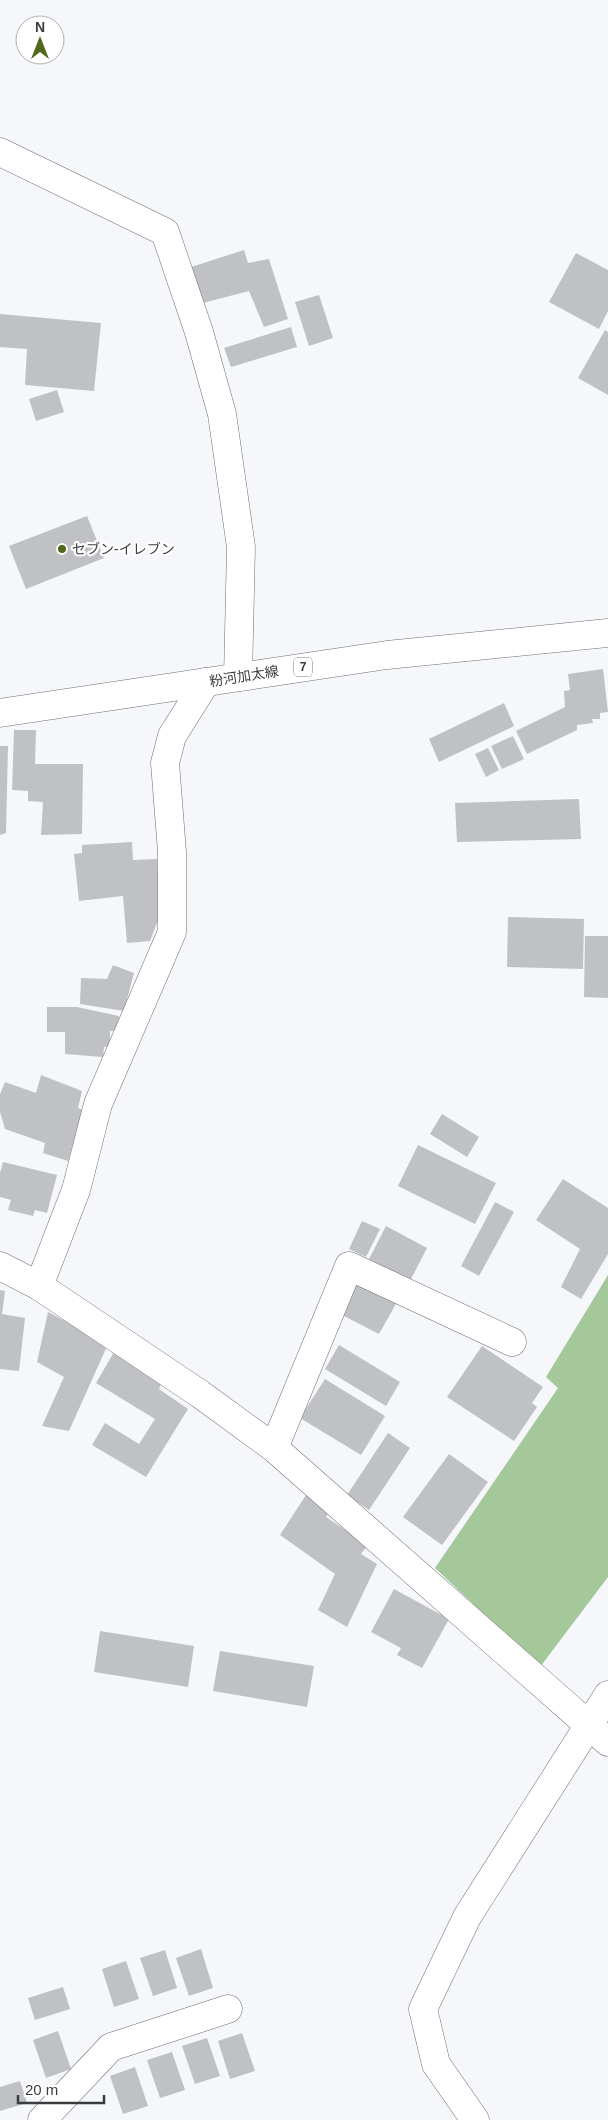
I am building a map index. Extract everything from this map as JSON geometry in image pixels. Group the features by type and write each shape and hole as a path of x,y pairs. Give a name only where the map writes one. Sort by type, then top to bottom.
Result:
{"street":[{"path":"0,152 166,232 199,332 222,414 241,548 238,677"},
{"name":"粉河加太線","path":"0,713 387,655 608,633"},
{"path":"40,1286 76,1190 98,1104 172,932 172,852 166,763 172,736 206,682"},
{"path":"0,1266 40,1286 200,1394 274,1448 598,1734"},
{"path":"274,1448 349,1266 512,1342"},
{"path":"475,2120 436,2064 424,2009 467,1916 598,1734 608,1695"},
{"path":"42,2120 111,2047 228,2009"}],"green space":[{"path":"608,1275 608,1577 540,1667 435,1568 558,1388 546,1377"}],"building":[{"path":"244,250 248,263 269,259 288,319 264,327 249,291 203,303 191,267"},
{"path":"576,253 608,270 608,311 599,329 549,302"},
{"path":"319,295 333,338 309,346 295,302"},
{"path":"0,314 101,323 94,391 25,385 27,349 0,347"},
{"path":"291,327 297,347 231,367 224,348"},
{"path":"605,330 608,332 608,395 578,378"},
{"path":"57,390 64,412 36,421 29,399"},
{"path":"87,516 104,558 26,589 9,546"},
{"path":"603,669 608,712 600,713 600,719 592,719 593,723 577,725 577,730 527,754 516,731 565,707 564,691 570,690 568,674"},
{"path":"504,703 514,726 439,762 429,739"},
{"path":"14,730 36,730 35,764 83,764 82,834 41,835 43,802 28,801 28,791 12,790"},
{"path":"513,736 524,759 502,769 491,746"},
{"path":"0,746 8,746 6,833 0,835"},
{"path":"488,748 499,770 486,777 475,754"},
{"path":"579,799 581,839 457,842 455,803"},
{"path":"132,842 133,860 157,859 160,915 150,941 127,943 123,896 79,901 74,854 82,853 82,845"},
{"path":"508,917 584,919 583,969 507,967"},
{"path":"585,936 608,936 608,998 584,997"},
{"path":"113,965 134,973 124,1011 80,1004 81,978 107,979"},
{"path":"47,1007 77,1007 119,1016 120,1031 110,1031 110,1047 104,1047 103,1057 65,1054 65,1032 47,1032"},
{"path":"41,1075 82,1091 78,1108 83,1110 68,1161 43,1153 45,1143 5,1129 0,1112 0,1094 5,1082 36,1093"},
{"path":"442,1114 479,1137 467,1157 430,1134"},
{"path":"418,1145 496,1183 475,1224 398,1186"},
{"path":"3,1162 57,1175 47,1213 35,1210 33,1216 8,1210 11,1200 0,1197 0,1173"},
{"path":"563,1179 608,1208 608,1254 581,1299 561,1287 580,1249 536,1220"},
{"path":"495,1202 514,1212 479,1276 461,1266"},
{"path":"362,1221 380,1229 366,1257 349,1249"},
{"path":"386,1226 427,1248 410,1281 369,1259"},
{"path":"356,1280 397,1302 379,1334 338,1313"},
{"path":"0,1290 5,1291 2,1314 25,1318 19,1371 0,1369"},
{"path":"48,1312 108,1344 69,1431 42,1426 64,1377 37,1362"},
{"path":"339,1345 400,1382 386,1406 325,1369"},
{"path":"482,1346 543,1387 532,1403 537,1407 514,1441 447,1397"},
{"path":"114,1352 163,1380 159,1389 188,1409 146,1477 92,1445 105,1423 139,1444 155,1419 96,1383"},
{"path":"325,1379 385,1416 361,1455 300,1418"},
{"path":"388,1433 410,1448 369,1510 347,1495"},
{"path":"449,1454 488,1482 442,1545 403,1517"},
{"path":"308,1492 331,1509 326,1517 368,1545 361,1554 377,1564 347,1627 318,1610 335,1574 280,1535"},
{"path":"394,1589 449,1619 422,1668 397,1655 401,1648 371,1632"},
{"path":"100,1631 194,1646 188,1687 94,1672"},
{"path":"220,1651 314,1666 307,1707 213,1691"},
{"path":"201,1949 213,1988 189,1996 176,1958"},
{"path":"165,1950 177,1988 153,1996 140,1958"},
{"path":"126,1961 139,1999 114,2007 102,1969"},
{"path":"63,1987 70,2009 35,2020 28,1998"},
{"path":"58,2031 71,2069 46,2078 33,2040"},
{"path":"242,2033 255,2071 230,2079 218,2041"},
{"path":"207,2038 220,2076 195,2084 182,2046"},
{"path":"172,2052 185,2090 160,2098 147,2060"},
{"path":"135,2067 148,2106 123,2114 110,2076"},
{"path":"20,2081 27,2103 0,2111 0,2087"}],"place":[{"name":"セブン-イレブン","path":"62,549"}]}
